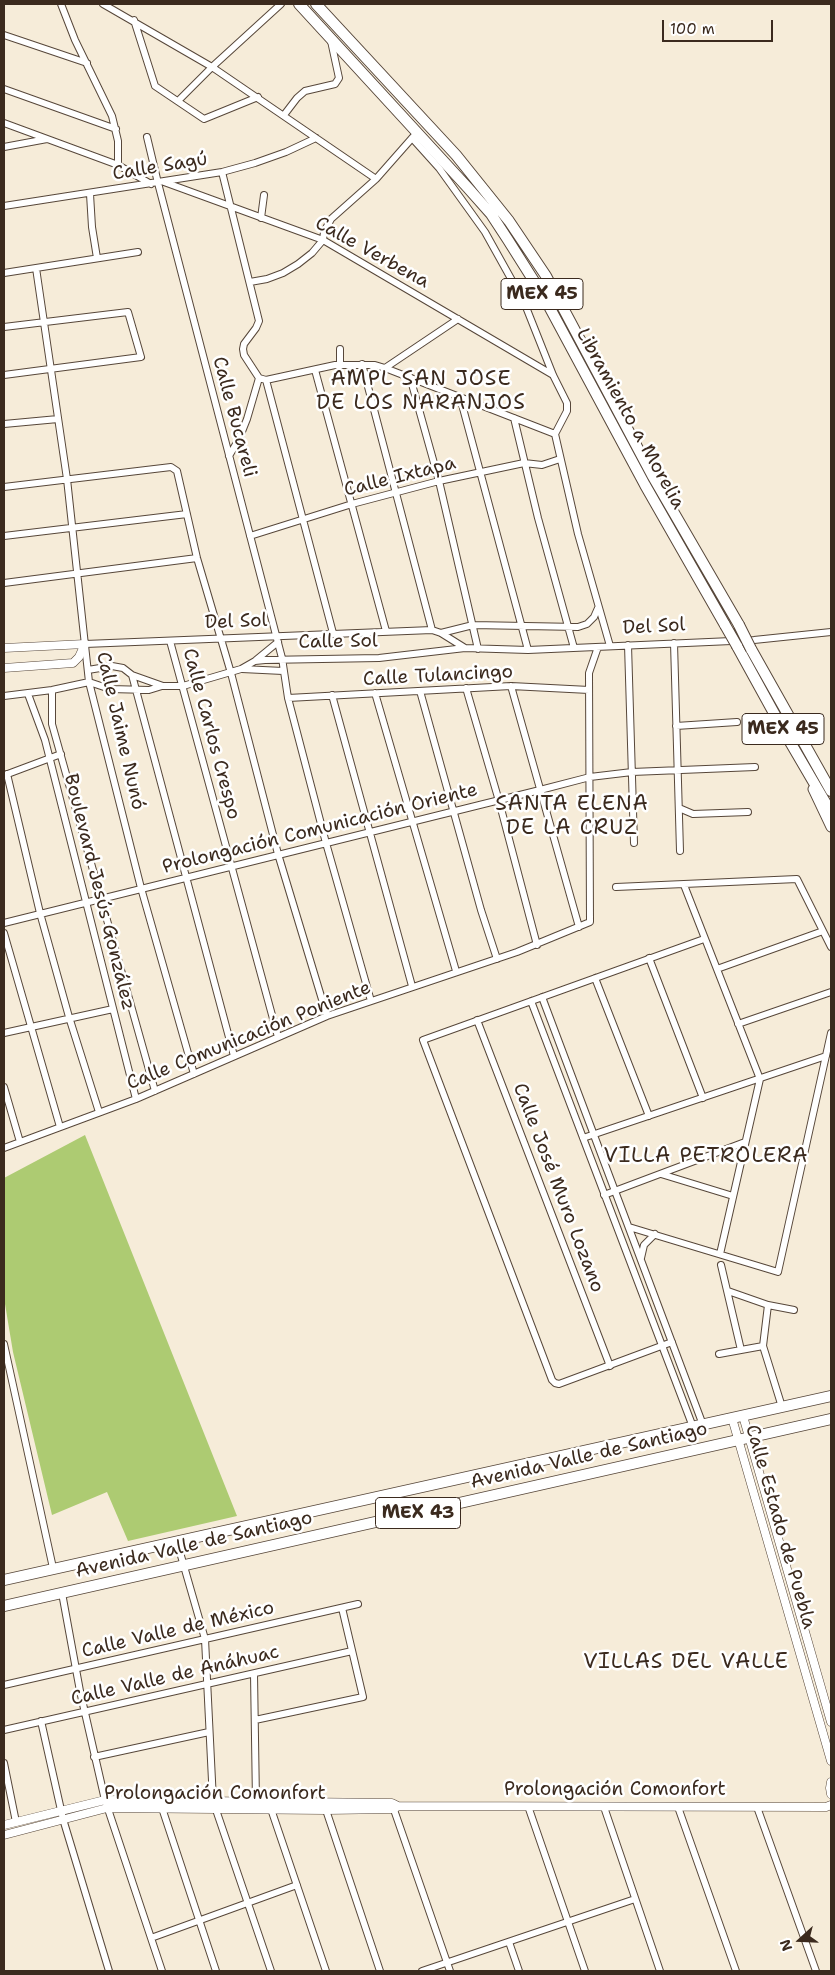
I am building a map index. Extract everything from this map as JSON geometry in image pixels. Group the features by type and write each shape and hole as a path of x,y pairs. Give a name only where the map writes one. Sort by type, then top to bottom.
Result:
{"main road":[{"name":"Libramiento a Morelia","path":"299,4 415,135 491,214 528,269 645,485 831,812"},
{"name":"Libramiento a Morelia","path":"316,4 456,155 510,221 546,276 652,475 739,625 831,791"},
{"path":"786,735 831,827"},
{"path":"810,753 831,784"},
{"name":"Avenida Valle de Santiago","path":"4,1580 831,1396"},
{"name":"Avenida Valle de Santiago","path":"4,1606 831,1419"}],"street":[{"path":"61,4 112,116 116,129 118,165"},
{"path":"103,4 134,20 212,67 376,180"},
{"path":"178,101 280,4"},
{"path":"134,20 155,86 204,118 258,97"},
{"path":"4,35 87,63"},
{"path":"284,115 305,91 336,84 339,78 330,38"},
{"path":"4,89 116,129"},
{"name":"Calle Verbena","path":"4,123 118,165 158,183 323,240 553,375"},
{"path":"250,282 283,273 312,253 323,240 326,225 331,219 376,180 415,135 485,232 524,302 567,407 555,434 578,534 610,646"},
{"name":"Calle Bucareli","path":"147,136 282,658 288,698 326,843 371,1001"},
{"name":"Calle Sagú","path":"4,206 222,172 278,155 316,138"},
{"path":"4,147 48,139"},
{"path":"222,172 259,321 244,344 243,349 244,355 258,378 266,380 340,365 362,364 385,368 555,434"},
{"path":"90,194 92,227 97,258"},
{"path":"261,218 264,195"},
{"path":"4,272 138,252"},
{"name":"Calle Jaime Nunó","path":"36,268 67,479 89,682 141,888 194,1074"},
{"path":"4,327 128,312 141,357 4,375"},
{"path":"385,368 458,319"},
{"path":"340,349 340,365"},
{"path":"362,364 432,630"},
{"path":"315,370 386,631"},
{"path":"410,377 440,481 478,649"},
{"path":"229,456 239,439 247,419 258,378"},
{"path":"266,380 333,633"},
{"path":"460,397 528,650"},
{"path":"514,418 524,463 574,648"},
{"path":"4,424 58,419"},
{"name":"Calle Ixtapa","path":"250,536 352,504 440,481 524,463 542,466 560,460"},
{"path":"4,487 172,467 176,469 197,558 231,673 278,854 327,1016"},
{"path":"4,536 186,514"},
{"path":"4,583 197,558"},
{"path":"441,633 473,625 578,627 587,624 594,617 598,608"},
{"name":"Del Sol","path":"4,648 221,638 277,639 333,633 432,630 441,633 465,648"},
{"name":"Del Sol","path":"478,649 528,650 754,640 831,632"},
{"path":"4,696 28,694 89,682 110,689 149,690 163,686 183,686 241,669 277,639"},
{"name":"Calle Carlos Crespo","path":"170,641 278,1037"},
{"path":"674,643 680,851"},
{"path":"4,668 73,663 79,657 85,644"},
{"path":"628,645 634,843"},
{"path":"590,776 589,673 598,647"},
{"name":"Calle Sol","path":"254,660 282,658 329,660 379,658 465,648 478,649"},
{"path":"88,670 112,666 123,668 132,675 163,686"},
{"path":"241,669 283,671"},
{"path":"132,675 234,1056"},
{"path":"511,686 579,927"},
{"name":"Calle Tulancingo","path":"288,698 511,686 589,690"},
{"path":"466,688 499,801 537,944"},
{"name":"Boulevard Jesús González","path":"52,690 52,724 155,1091"},
{"path":"420,691 455,811 474,885 497,959"},
{"path":"375,693 456,972"},
{"name":"Boulevard Jesús González","path":"28,694 45,740 136,1099"},
{"path":"332,696 412,986"},
{"path":"676,726 737,722"},
{"path":"45,740 52,724"},
{"path":"61,754 6,774 40,913 99,1112"},
{"name":"Prolongación Comunicación Oriente","path":"4,923 86,901 499,801 590,776 632,772 755,767"},
{"name":"Calle Comunicación Poniente","path":"4,1148 136,1099 327,1016 497,959 590,922 590,776"},
{"path":"679,808 693,814 748,812"},
{"path":"616,887 797,879 831,947"},
{"path":"684,885 760,1079 720,1254"},
{"path":"717,969 823,931"},
{"path":"4,933 60,1127"},
{"path":"672,1342 610,1366 555,1384 423,1040 704,939"},
{"path":"649,958 703,1098"},
{"path":"595,978 648,1116"},
{"path":"738,1024 831,992"},
{"path":"542,997 672,1342 698,1426"},
{"path":"531,1001 662,1346 698,1426"},
{"path":"4,1033 113,1009"},
{"name":"Calle José Muro Lozano","path":"477,1020 610,1366"},
{"path":"629,1227 778,1272 831,1033"},
{"path":"583,1138 826,1056"},
{"path":"4,1086 20,1142"},
{"path":"604,1194 745,1142"},
{"path":"661,1174 733,1196"},
{"path":"641,1260 644,1245 655,1234"},
{"path":"721,1265 741,1350"},
{"path":"728,1291 768,1305 794,1310"},
{"path":"768,1305 763,1346 782,1407"},
{"path":"4,1344 53,1568"},
{"path":"719,1354 763,1346"},
{"name":"Calle Estado de Puebla","path":"743,1416 831,1722"},
{"name":"Calle Estado de Puebla","path":"732,1418 831,1761"},
{"path":"177,1542 205,1639 209,1732 215,1805 271,1971"},
{"path":"62,1593 84,1712 106,1804 162,1971"},
{"name":"Calle Valle de México","path":"4,1685 358,1604"},
{"path":"255,1720 363,1697 342,1608"},
{"name":"Calle Valle de Anáhuac","path":"4,1730 352,1651"},
{"path":"254,1674 256,1802"},
{"path":"41,1722 63,1819 109,1971"},
{"path":"94,1757 209,1732"},
{"path":"4,1763 16,1822"},
{"path":"831,1782 831,1794"},
{"name":"Prolongación Comonfort","path":"4,1835 63,1819 106,1804 162,1808 256,1802 395,1806 826,1807 831,1805"},
{"name":"Prolongación Comonfort","path":"4,1825 61,1811 106,1804 215,1805 326,1810 395,1806"},
{"path":"395,1806 450,1971"},
{"path":"528,1806 585,1971"},
{"path":"604,1806 660,1971"},
{"path":"678,1807 736,1971"},
{"path":"757,1807 816,1971"},
{"path":"162,1808 216,1971"},
{"path":"271,1809 326,1971"},
{"path":"326,1810 380,1971"},
{"path":"151,1938 297,1885"},
{"path":"422,1971 635,1898"},
{"path":"509,1942 519,1971"}],"green space":[{"path":"85,1135 237,1516 128,1541 107,1492 52,1515 13,1352 4,1298 4,1178"}],"district":[{"name":"AMPL SAN JOSE DE LOS NARANJOS","path":"421,392"},
{"name":"SANTA ELENA DE LA CRUZ","path":"572,817"},
{"name":"VILLA PETROLERA","path":"706,1157"},
{"name":"VILLAS DEL VALLE","path":"686,1663"}]}
